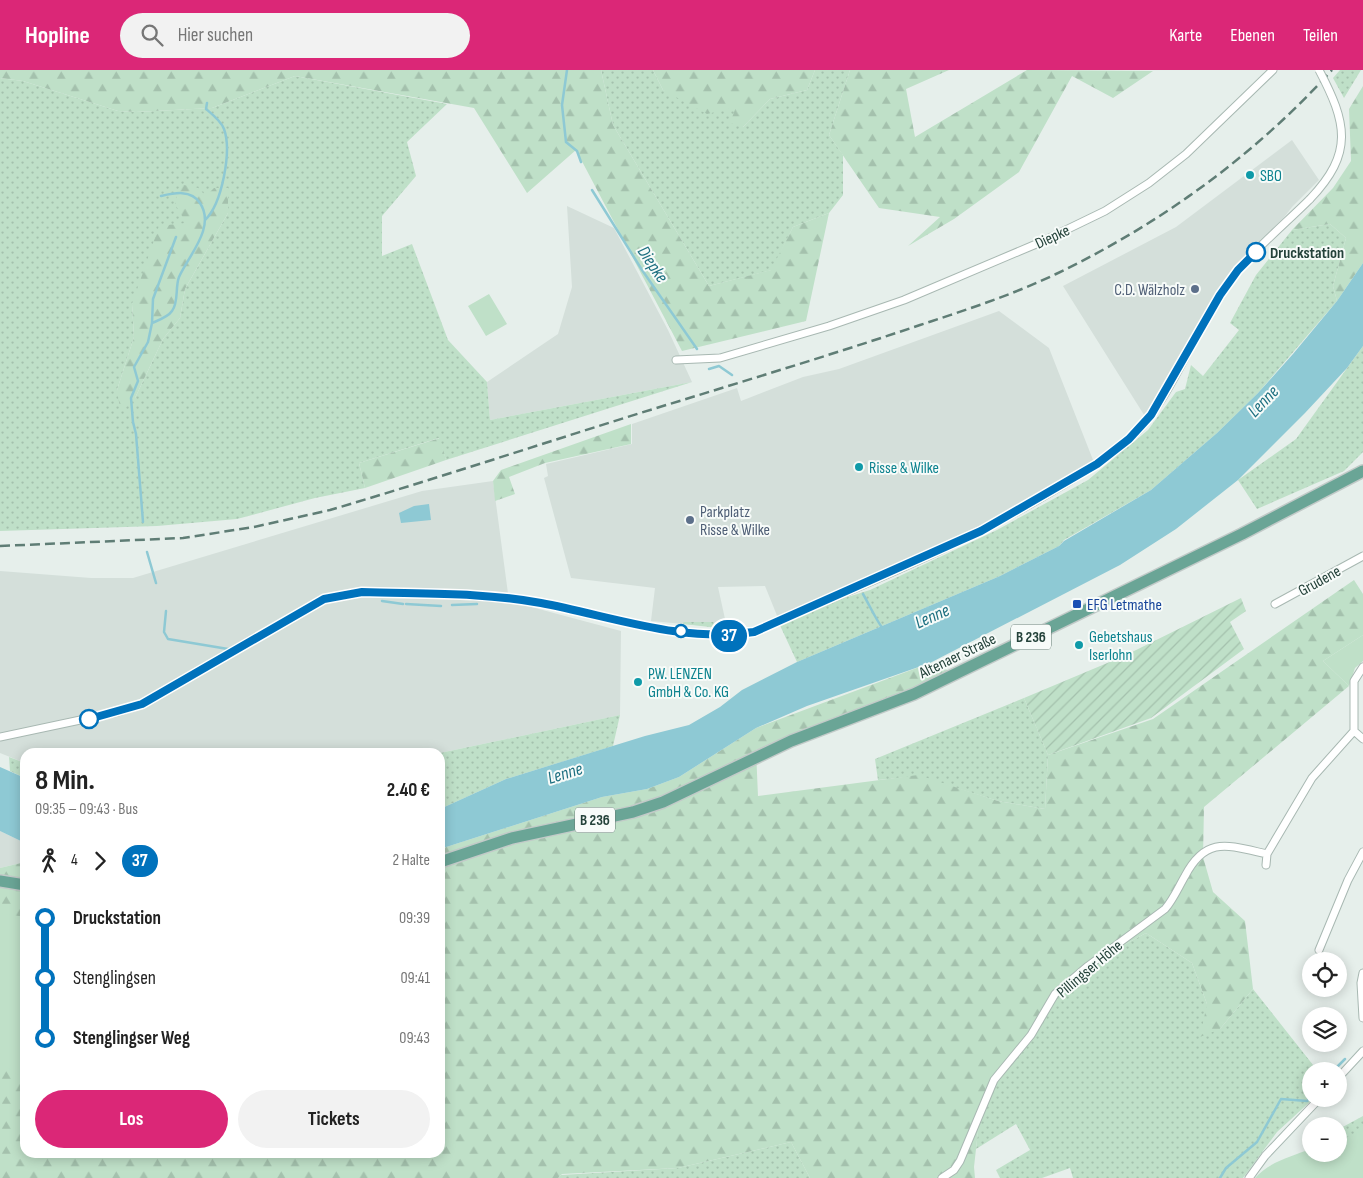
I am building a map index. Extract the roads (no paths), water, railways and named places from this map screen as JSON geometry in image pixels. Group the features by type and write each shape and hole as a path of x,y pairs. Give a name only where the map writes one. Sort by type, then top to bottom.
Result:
{"main road":[{"name":"Altenaer Straße","path":"445,860 512,838 633,812 693,789 749,759 914,694 1242,534 1363,471"},
{"path":"0,881 20,884"}],"street":[{"name":"Diepke","path":"676,360 712,360 726,357 829,326 904,300 1041,242 1105,210 1150,183 1186,154 1273,70"},
{"path":"0,737 111,714 142,704 324,599 341,595 362,592 491,596 542,603 635,626 733,636 754,632 981,531 1097,464 1129,439 1160,401 1220,295 1238,270 1310,199 1335,168 1341,152 1341,128 1332,93 1319,70"},
{"name":"Grudene","path":"1275,604 1363,556"},
{"path":"1266,865 1267,854 1312,778 1354,731 1354,681 1363,667"},
{"path":"1354,731 1363,739"},
{"name":"Pillingser Höhe","path":"942,1178 954,1170 960,1161 994,1080 1031,1034 1055,994 1088,966 1160,914 1172,900 1190,865 1200,853 1213,847 1267,854"},
{"path":"1319,950 1348,880 1363,852"},
{"path":"1363,973 1363,1018"},
{"path":"1347,1068 1363,1051"},
{"path":"1249,1178 1265,1156 1311,1107"}],"water":[{"name":"Lenne","path":"1363,263 1363,346 1347,368 1238,480 1176,529 1120,565 930,663 807,706 756,728 679,777 647,789 602,797 445,847 445,807 506,779 645,736 689,725 720,707 742,690 797,662 1000,576 1059,546 1064,541 1151,490 1217,433 1258,393 1337,301"},
{"path":"429,504 431,520 401,523 399,513 414,506"},
{"path":"0,767 20,776 20,841 0,831"}],"waterway":[{"name":"Diepke","path":"567,70 562,105 566,142 577,151 581,162"},
{"path":"205,220 211,212 221,190 227,150 223,126 206,109 207,103"},
{"name":"Diepke","path":"592,190 642,270 697,349"},
{"path":"152,323 172,311 179,277 199,241 205,222 204,212 200,203 192,196 182,193 161,196"},
{"path":"143,522 136,434 131,398 138,381 134,367 148,342 152,323 153,299 176,237"},
{"name":"Diepke","path":"709,369 719,366 732,375"},
{"path":"147,552 156,583"},
{"name":"Diepke","path":"863,594 883,629"},
{"path":"382,601 403,604"},
{"path":"406,604 441,606"},
{"path":"452,605 477,604"},
{"path":"166,611 164,632 168,639 228,649"},
{"path":"1342,1062 1345,1059"},
{"path":"1220,1178 1226,1168 1257,1142 1281,1099 1302,1101"}],"railway":[{"path":"0,546 183,538 254,527 330,510 833,354 989,302 1039,282 1095,254 1168,210 1238,159 1271,131 1332,70"}],"place":[{"name":"SBO","path":"1250,175"},
{"name":"Druckstation","path":"1256,252"},
{"name":"C.D. Wälzholz","path":"1195,289"},
{"name":"Risse & Wilke","path":"859,467"},
{"name":"Parkplatz Risse & Wilke","path":"690,520"},
{"name":"EFG Letmathe","path":"1077,604"},
{"name":"Gebetshaus Iserlohn","path":"1079,645"},
{"name":"P.W. LENZEN GmbH & Co. KG","path":"638,682"}]}
